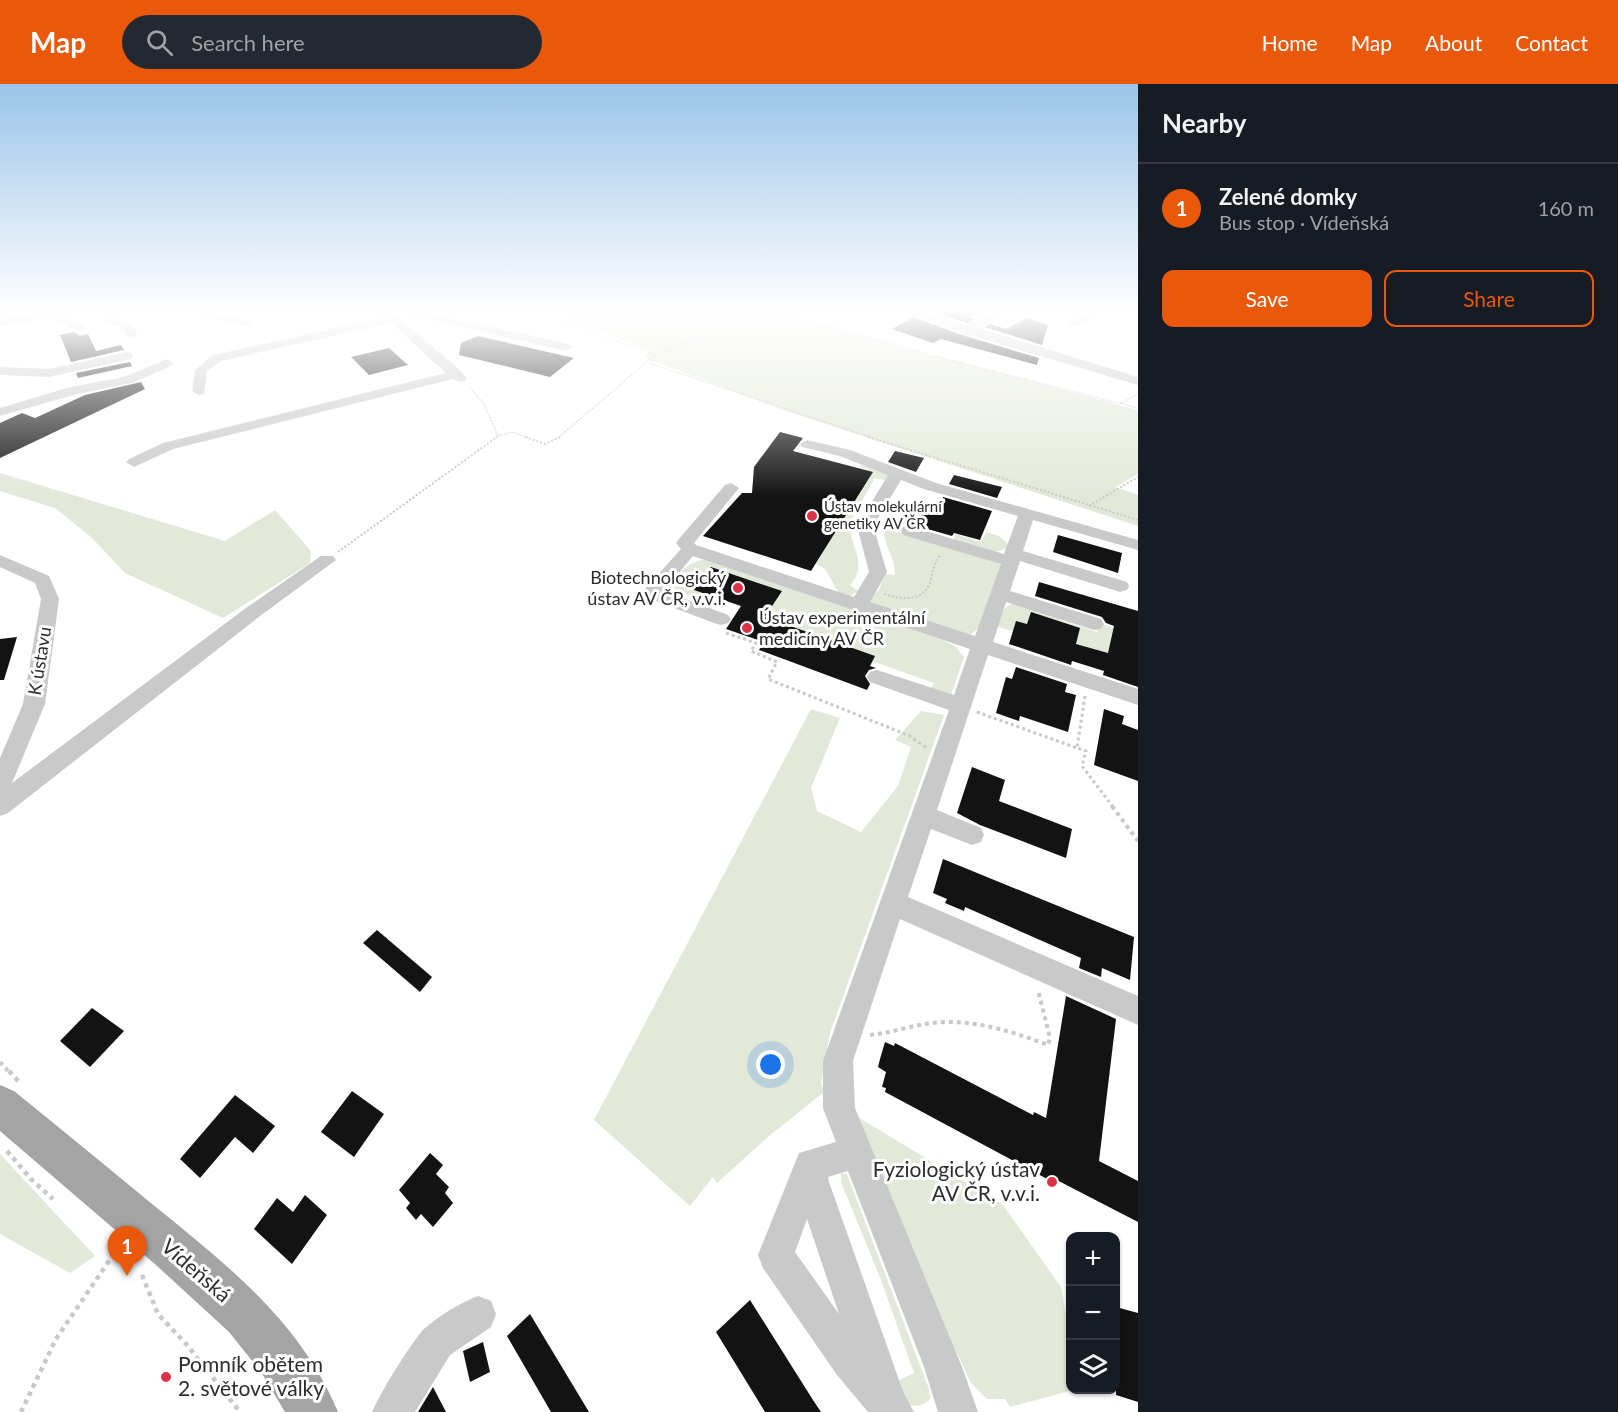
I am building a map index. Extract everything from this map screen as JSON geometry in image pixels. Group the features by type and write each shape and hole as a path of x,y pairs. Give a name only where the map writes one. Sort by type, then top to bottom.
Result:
{"main road":[{"name":"Vídeňská","path":"0,1105 172,1249 246,1315 278,1355 310,1410"}],"street":[{"path":"0,412 75,390 127,380 143,373"},
{"path":"199,391 201,373"},
{"path":"455,373 458,376"},
{"path":"1110,373 1138,381"},
{"path":"134,462 168,446 458,376"},
{"path":"807,444 844,453 897,474 937,482 1028,514 1138,545"},
{"path":"858,606 878,572 865,526 897,474"},
{"path":"731,488 685,543 690,549 1138,698"},
{"path":"958,1412 944,1367 855,1153 839,1108 838,1061 1028,514"},
{"path":"909,531 1120,586"},
{"path":"690,549 652,593 721,619"},
{"name":"K ústavu","path":"0,560 43,580 50,599 34,704 0,785"},
{"path":"0,806 253,612 327,560"},
{"path":"1000,594 1094,624"},
{"path":"877,676 961,706"},
{"path":"923,815 972,835"},
{"path":"892,903 1138,1011"},
{"path":"811,1165 855,1153"},
{"path":"811,1165 812,1182 883,1389 895,1412"},
{"path":"811,1165 776,1255 850,1362 895,1412"},
{"path":"392,1412 437,1342 478,1314"}],"path":[{"path":"327,560 498,436 512,432 545,444 555,441 634,373"},
{"path":"677,373 834,426 973,467 1138,520"},
{"path":"1002,373 1138,408"},
{"path":"458,376 480,397 495,423 498,436"},
{"path":"1121,403 1138,394"},
{"path":"1089,506 1138,477"},
{"path":"868,588 894,597 914,599 930,584 932,567 944,554"},
{"path":"721,619 724,632 756,643 751,651 777,662 768,679 910,736 934,753"},
{"path":"1077,748 1084,709 1085,680"},
{"path":"961,706 1086,751 1082,766 1138,841"},
{"path":"847,1034 872,1035 934,1023 963,1022 1001,1027 1048,1045 1050,1038 1032,964"},
{"path":"0,1143 53,1199"},
{"path":"21,1412 56,1339 115,1252"},
{"path":"142,1275 158,1314 187,1345 240,1412"}],"green space":[{"path":"686,373 1000,373 1134,409 1138,411 1138,474 1115,487 1138,495 1138,526 783,410"},
{"path":"862,464 890,473 885,480 875,478 851,520 844,519 870,478 866,475 869,470 861,467"},
{"path":"0,473 225,541 275,510 311,551 310,563 223,618 125,573 91,537 55,508 0,491"},
{"path":"841,523 850,524 859,563 856,578 850,585 858,591 849,597 840,595 825,569 816,564"},
{"path":"884,528 993,559 1001,565 982,625 970,635 875,607 868,600 879,590 885,574 895,575"},
{"path":"986,532 999,536 1008,544 1007,548 996,552 953,540 956,534 981,542"},
{"path":"707,559 945,641 956,647 964,657 950,698 930,691 934,683 872,661 874,656 772,631 760,613 767,615 782,591 712,567 694,589 707,594 703,600 680,592 675,598 671,588 681,572 695,562"},
{"path":"1013,604 1097,632 1099,623 1138,635 1109,648 1108,653 1076,644 1077,639 1017,621 1013,631 998,627 1004,610"},
{"path":"811,709 840,718 811,788 817,811 861,832 898,786 911,747 895,740 921,711 944,715 830,1033 821,1083 824,1092 768,1137 717,1183 713,1177 690,1206 594,1120"},
{"path":"853,1114 1003,1205 1061,1287 1066,1316 1066,1392 1010,1407 1005,1399 987,1399 971,1383 957,1353 952,1355"},
{"path":"0,1154 95,1256 70,1273 0,1234"},
{"path":"841,1173 847,1174 929,1389 930,1399 923,1404 912,1405 900,1402 891,1384 914,1373 881,1280 841,1182"}],"building":[{"path":"76,373 101,373 78,378"},
{"path":"533,373 555,373 550,377"},
{"path":"141,382 145,389 0,458 0,423 22,413 35,418 85,395"},
{"path":"780,432 803,438 793,451 873,472 811,571 703,536 742,493 752,493 754,467"},
{"path":"895,451 924,458 916,472 888,462"},
{"path":"954,475 1002,487 997,498 949,484"},
{"path":"943,497 992,511 980,540 954,533 952,536 910,524 898,524 908,505 920,508 923,503 938,507"},
{"path":"1058,535 1122,553 1118,573 1053,552"},
{"name":"Ústav experimentální medicíny AV ČR","path":"711,567 782,591 765,617 875,656 870,666 876,668 869,670 865,676 870,684 867,690 759,650 764,642 726,629 741,606 694,590"},
{"path":"1039,582 1138,611 1138,687 1103,675 1104,671 1072,661 1071,665 1009,644 1016,621 1027,624 1031,612 1080,628 1076,644 1108,653 1114,626 1106,623 1102,617 1035,596"},
{"path":"17,637 4,680 0,680 0,639"},
{"path":"1016,667 1067,684 1065,692 1076,695 1068,732 1020,716 1019,721 996,713 1006,677 1012,679"},
{"path":"1104,709 1124,716 1122,724 1138,730 1138,781 1094,765"},
{"path":"972,767 1005,780 999,801 1072,829 1066,858 980,825 957,813"},
{"path":"943,859 1134,937 1130,980 1102,968 1101,977 1079,968 1081,958 965,907 964,911 945,903 947,899 933,893"},
{"path":"377,930 432,977 420,992 363,943"},
{"path":"1066,996 1116,1019 1099,1161 1138,1181 1138,1222 1049,1176 1049,1180 885,1092 886,1088 882,1087 886,1072 878,1067 885,1042 894,1046 895,1043 1033,1115 1034,1112 1046,1118"},
{"path":"92,1008 124,1031 90,1067 60,1041"},
{"path":"352,1091 384,1114 354,1157 321,1132"},
{"path":"235,1095 275,1126 253,1153 235,1137 200,1178 180,1159"},
{"path":"430,1153 443,1165 436,1174 449,1187 445,1193 453,1203 433,1227 421,1214 416,1220 406,1208 410,1203 399,1190"},
{"path":"305,1195 327,1215 292,1264 254,1229 277,1198 293,1212"},
{"path":"750,1300 821,1412 765,1412 716,1332"},
{"path":"1120,1308 1138,1313 1138,1402 1116,1395 1120,1394"},
{"path":"530,1314 589,1412 551,1412 507,1336"},
{"path":"483,1342 490,1372 470,1382 463,1351"},
{"path":"433,1387 446,1412 418,1412"}],"place":[{"name":"Ústav molekulární genetiky AV ČR","path":"812,516"},
{"name":"Biotechnologický ústav AV ČR, v.v.i.","path":"738,588"},
{"name":"Ústav experimentální medicíny AV ČR","path":"747,628"},
{"name":"Fyziologický ústav AV ČR, v.v.i.","path":"1052,1182"},
{"name":"Zelené domky","path":"127,1276"},
{"name":"Pomník obětem 2. světové války","path":"166,1377"}]}
